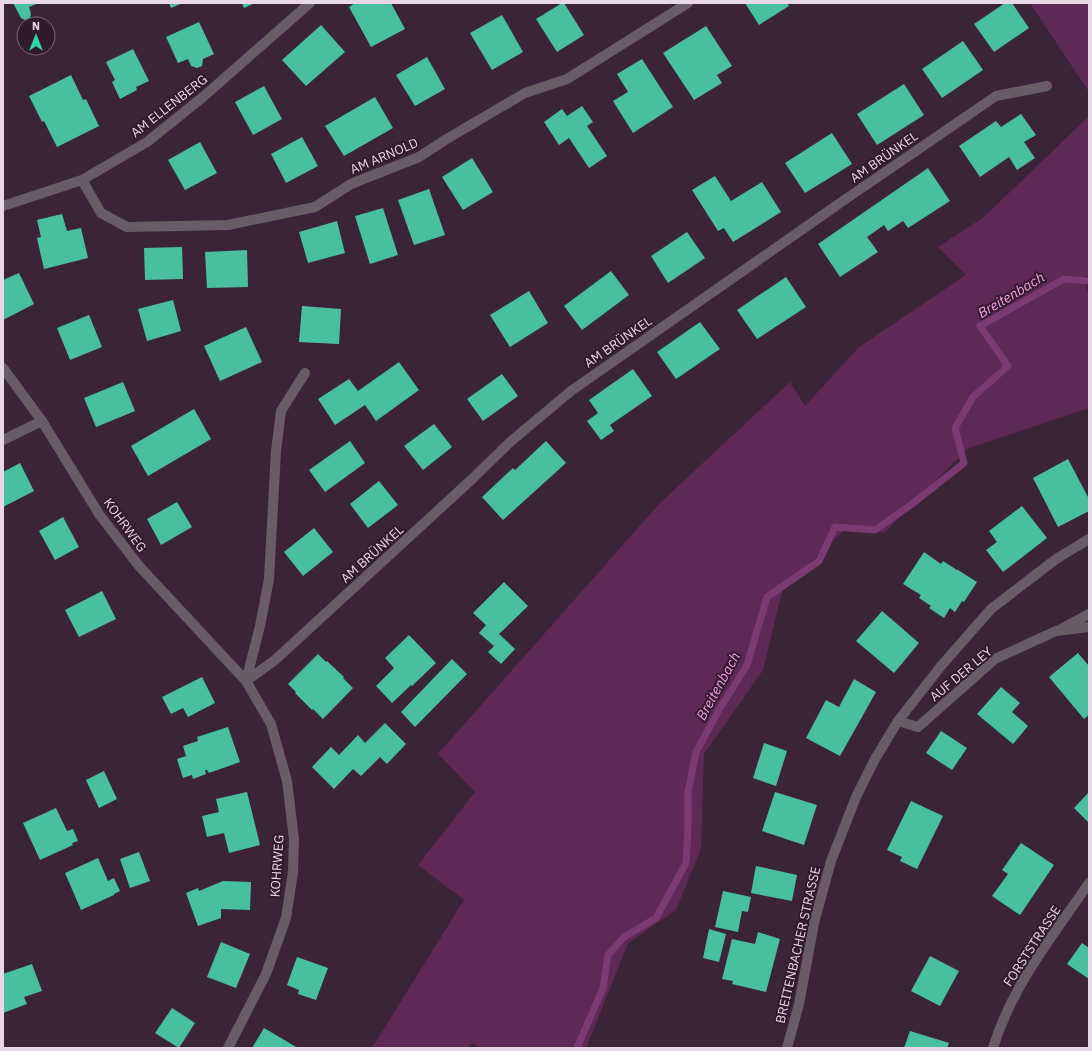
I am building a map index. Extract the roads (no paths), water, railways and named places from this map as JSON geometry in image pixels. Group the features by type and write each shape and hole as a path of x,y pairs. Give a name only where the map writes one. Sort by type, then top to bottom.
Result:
{"street":[{"name":"AM ELLENBERG","path":"3,206 82,180 147,142 203,97 310,3"},
{"name":"AM ARNOLD","path":"82,180 100,213 127,227 228,225 315,207 351,184 419,158 445,140 525,93 567,79 688,3"},
{"name":"AM BRÜNKEL","path":"246,681 275,660 464,487 509,443 571,391 878,176 996,96 1047,86"},
{"name":"KOHRWEG","path":"3,368 42,421 99,514 139,566 246,681 271,724 287,781 294,839 293,872 286,918 266,974 228,1048"},
{"path":"246,681 260,626 269,579 276,451 281,411 304,373"},
{"path":"3,440 42,421"},
{"name":"BREITENBACHER STRASSE","path":"787,1048 798,1004 814,923 831,861 856,797 875,759 898,721 941,666 991,609 1056,559 1089,539"},
{"path":"1056,631 1089,614"},
{"name":"AUF DER LEY","path":"898,721 918,727 995,659 1056,631 1089,627"},
{"name":"FORSTSTRASSE","path":"993,1048 999,1026 1023,979 1089,882"}],"waterway":[{"name":"Breitenbach","path":"577,1048 603,988 608,955 624,937 656,918 686,863 688,792 696,752 719,710 747,665 767,597 819,561 835,527 875,530 912,504 964,463 955,428 973,397 1008,366 980,326 1064,279 1089,281"}]}
